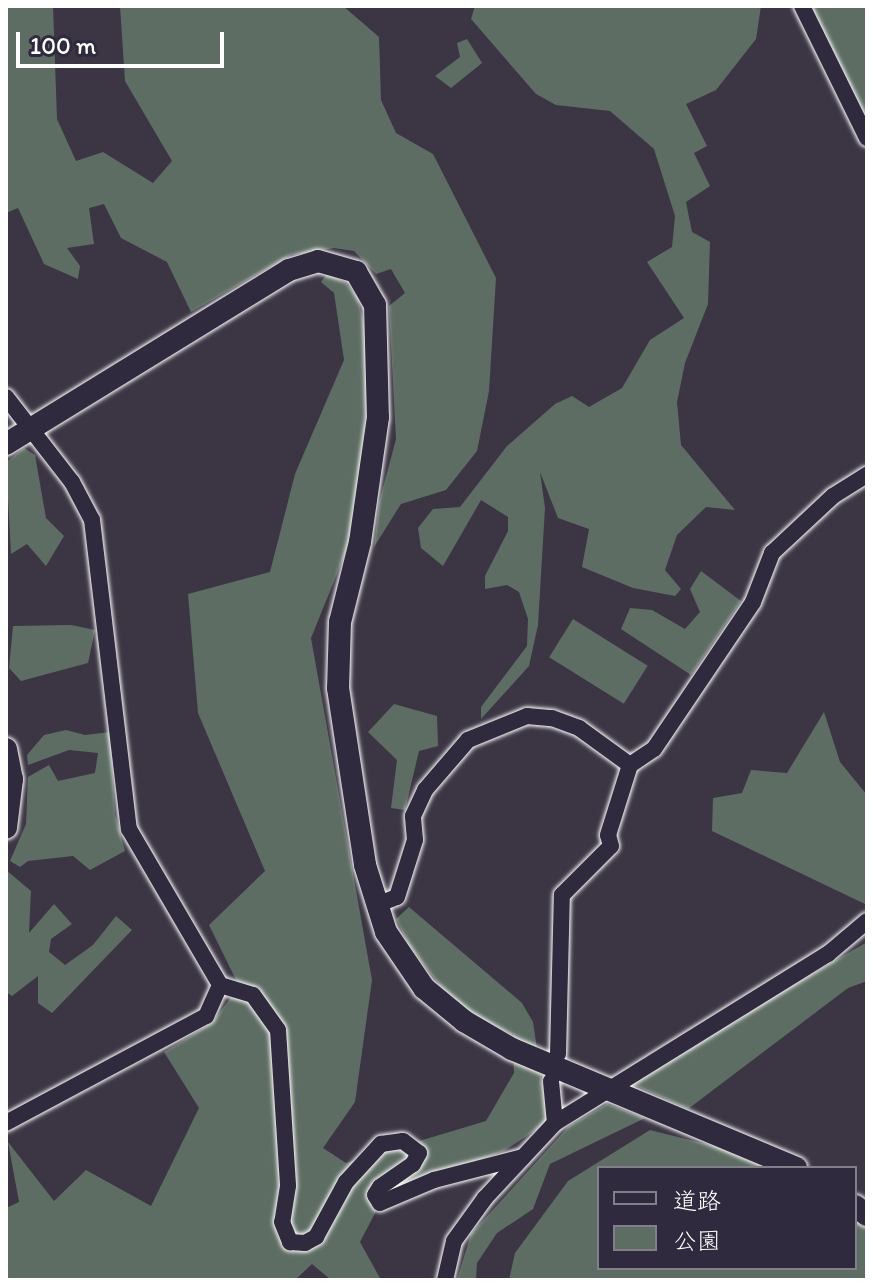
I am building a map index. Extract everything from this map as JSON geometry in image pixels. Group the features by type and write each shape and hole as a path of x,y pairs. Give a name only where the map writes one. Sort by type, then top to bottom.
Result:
{"street":[{"path":"802,6 867,138"},
{"path":"6,444 289,270 331,261 365,281 375,305 378,417 336,660 354,807 376,905 411,973 464,1021 512,1049 791,1166"},
{"path":"6,397 72,482 92,520 129,829 220,985 253,995 278,1030 287,1175 282,1222 290,1242 316,1237 346,1182 381,1144 403,1141 419,1153 413,1164 380,1187 375,1195 380,1203 434,1180 523,1157"},
{"path":"558,1054 562,895 611,846 608,835 630,765 654,749 753,602 772,553 833,496 867,475"},
{"path":"376,905 397,897 415,840 413,816 425,790 468,740 527,716 552,718 579,728 630,765"},
{"path":"6,749 12,779 6,828"},
{"path":"445,1280 454,1241 555,1123 614,1091 828,954 867,921"},
{"path":"6,1123 206,1016 220,985"},
{"path":"551,1081 555,1123"}],"green space":[{"path":"6,6 53,6 57,119 76,161 103,152 153,183 172,161 125,81 120,6 343,6 379,37 381,100 396,133 433,154 496,278 489,391 477,451 446,490 401,504 374,547 379,503 396,439 389,306 405,293 391,269 376,274 354,251 334,248 291,255 191,312 167,262 121,238 104,204 89,208 94,244 67,248 80,266 78,279 44,264 18,208 6,213"},
{"path":"475,6 761,6 756,39 716,90 686,104 707,146 694,153 710,186 686,202 692,232 710,242 708,304 685,363 677,402 681,445 735,510 706,507 677,535 665,570 681,589 675,596 633,588 582,567 589,529 558,518 540,472 545,508 538,625 529,666 481,719 481,707 527,646 528,619 519,592 507,585 485,589 485,576 508,531 508,517 481,500 443,566 421,548 418,528 433,509 460,507 507,446 555,404 572,396 589,407 622,388 650,340 684,318 647,262 672,247 675,216 654,149 610,111 556,105 536,94 471,19"},
{"path":"809,6 867,6 867,120"},
{"path":"467,39 482,63 451,88 435,76 460,57 457,43"},
{"path":"327,274 346,283 358,298 371,356 377,433 352,537 311,638 372,980 355,1102 323,1148 346,1163 486,1121 514,1073 513,1035 474,1015 440,986 409,945 396,919 409,907 522,1003 533,1022 548,1122 504,1151 386,1192 360,1242 381,1280 331,1280 312,1264 295,1280 6,1280 6,1208 19,1202 8,1142 54,1201 86,1170 151,1206 199,1108 164,1052 212,1023 239,986 209,925 265,871 198,713 188,594 270,572 295,474 344,360 334,293 321,282"},
{"path":"24,448 35,455 46,518 64,536 46,566 27,544 11,554 6,462"},
{"path":"701,571 741,601 691,675 621,629 630,608 652,610 685,629 700,612 690,589"},
{"path":"573,619 648,666 624,704 549,657"},
{"path":"71,625 95,630 88,663 21,681 9,668 13,626"},
{"path":"394,704 437,716 438,746 419,751 405,810 391,808 397,760 368,732"},
{"path":"824,712 840,762 867,795 867,905 712,831 713,798 742,793 751,770 787,773"},
{"path":"66,730 85,735 110,732 115,814 125,851 90,870 73,856 28,861 20,867 10,861 26,824 28,777 49,765 58,781 95,773 98,753 69,750 28,765 27,755 44,735"},
{"path":"6,870 31,891 29,933 54,904 72,924 51,939 49,952 65,965 93,945 116,916 132,930 52,1013 38,1003 38,976 12,996 6,992"},
{"path":"867,942 867,981 848,988 688,1109 628,1082"},
{"path":"607,1104 645,1118 550,1164 533,1209 497,1233 477,1263 476,1280 457,1280 471,1234 568,1127"},
{"path":"650,1130 738,1152 772,1166 597,1166 597,1270 857,1270 857,1212 867,1219 867,1280 509,1280 515,1253 568,1181"}]}
